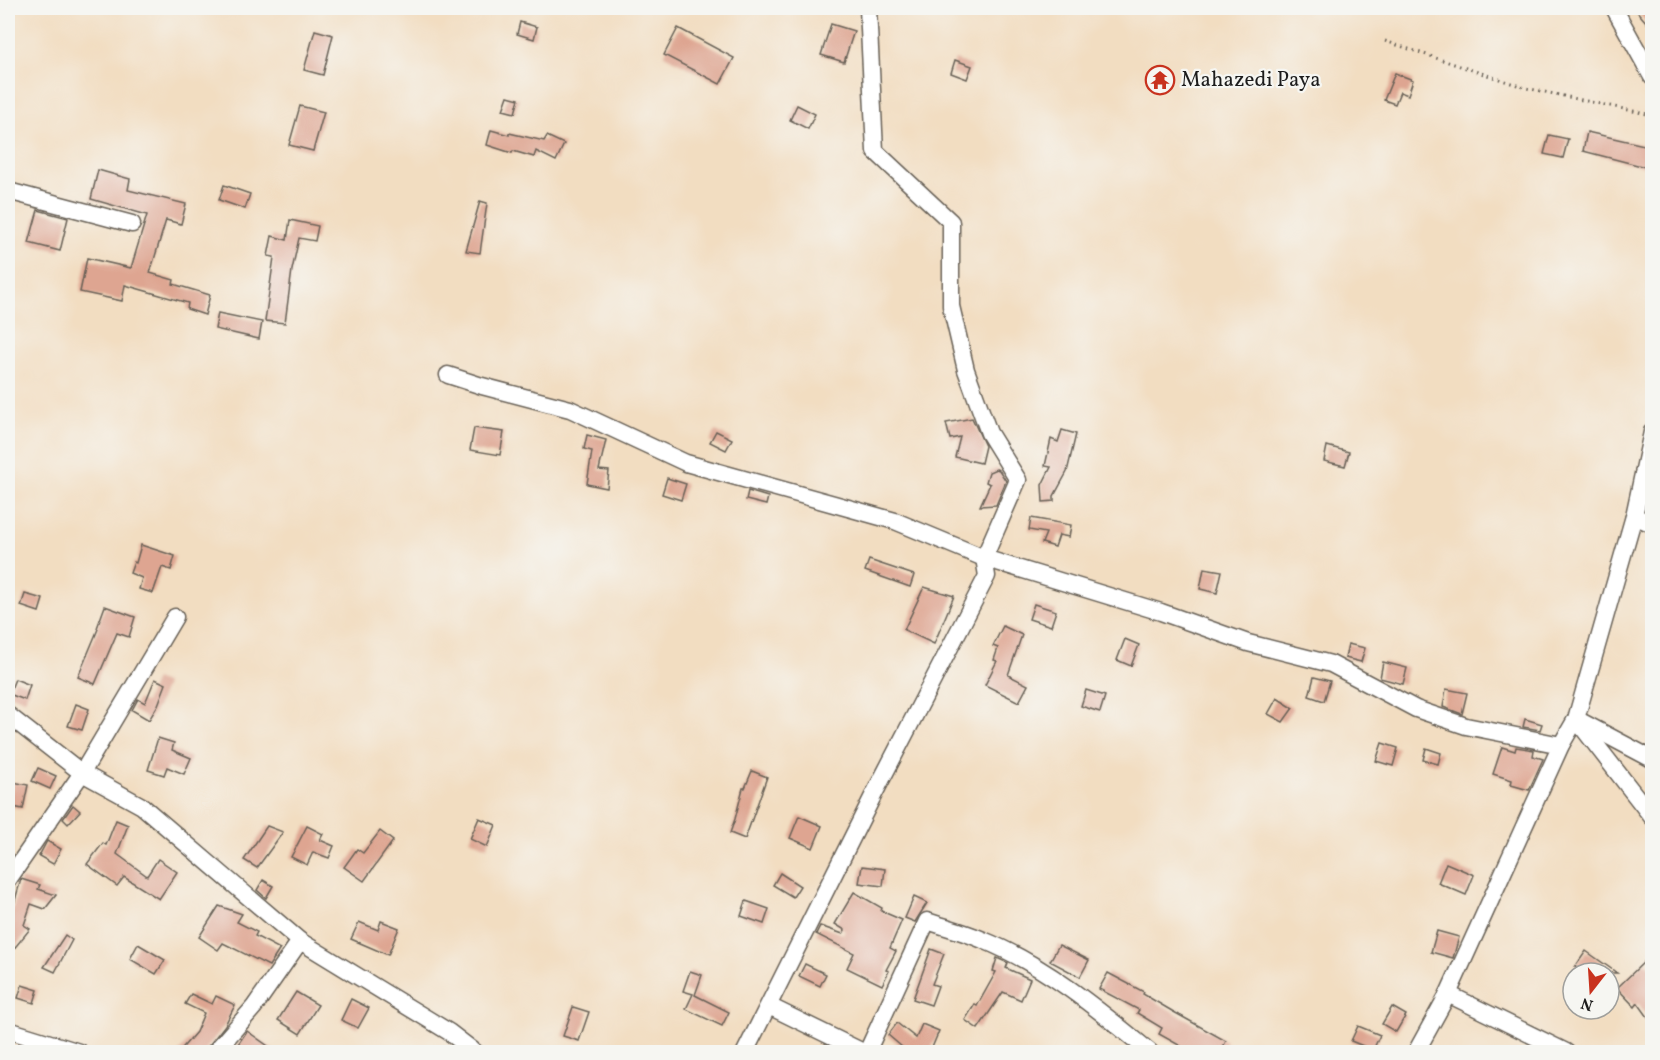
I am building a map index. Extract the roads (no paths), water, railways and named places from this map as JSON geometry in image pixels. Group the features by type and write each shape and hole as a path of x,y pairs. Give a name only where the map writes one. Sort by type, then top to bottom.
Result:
{"street":[{"path":"746,1053 987,576 984,558 1018,480 988,433 966,370 951,306 951,222 875,151 868,8"},
{"path":"1614,8 1653,76"},
{"path":"8,191 132,224"},
{"path":"447,375 482,387 570,409 686,463 895,521 984,558 1161,612 1248,643 1331,664 1416,709 1466,726 1561,745"},
{"path":"1416,1053 1448,994 1561,745 1576,719 1634,516 1653,432"},
{"path":"1634,516 1653,524"},
{"path":"8,880 82,772 175,618"},
{"path":"8,715 82,772 142,806 300,941 449,1032 475,1053"},
{"path":"1576,719 1653,759"},
{"path":"1576,719 1653,817"},
{"path":"867,1053 927,921 984,940 1034,966 1097,1009 1150,1053"},
{"path":"215,1053 254,1007 300,941"},
{"path":"1448,994 1566,1053"},
{"path":"769,1006 862,1053"},
{"path":"8,1030 79,1053"}],"place":[{"name":"Mahazedi Paya","path":"1160,80"}]}
